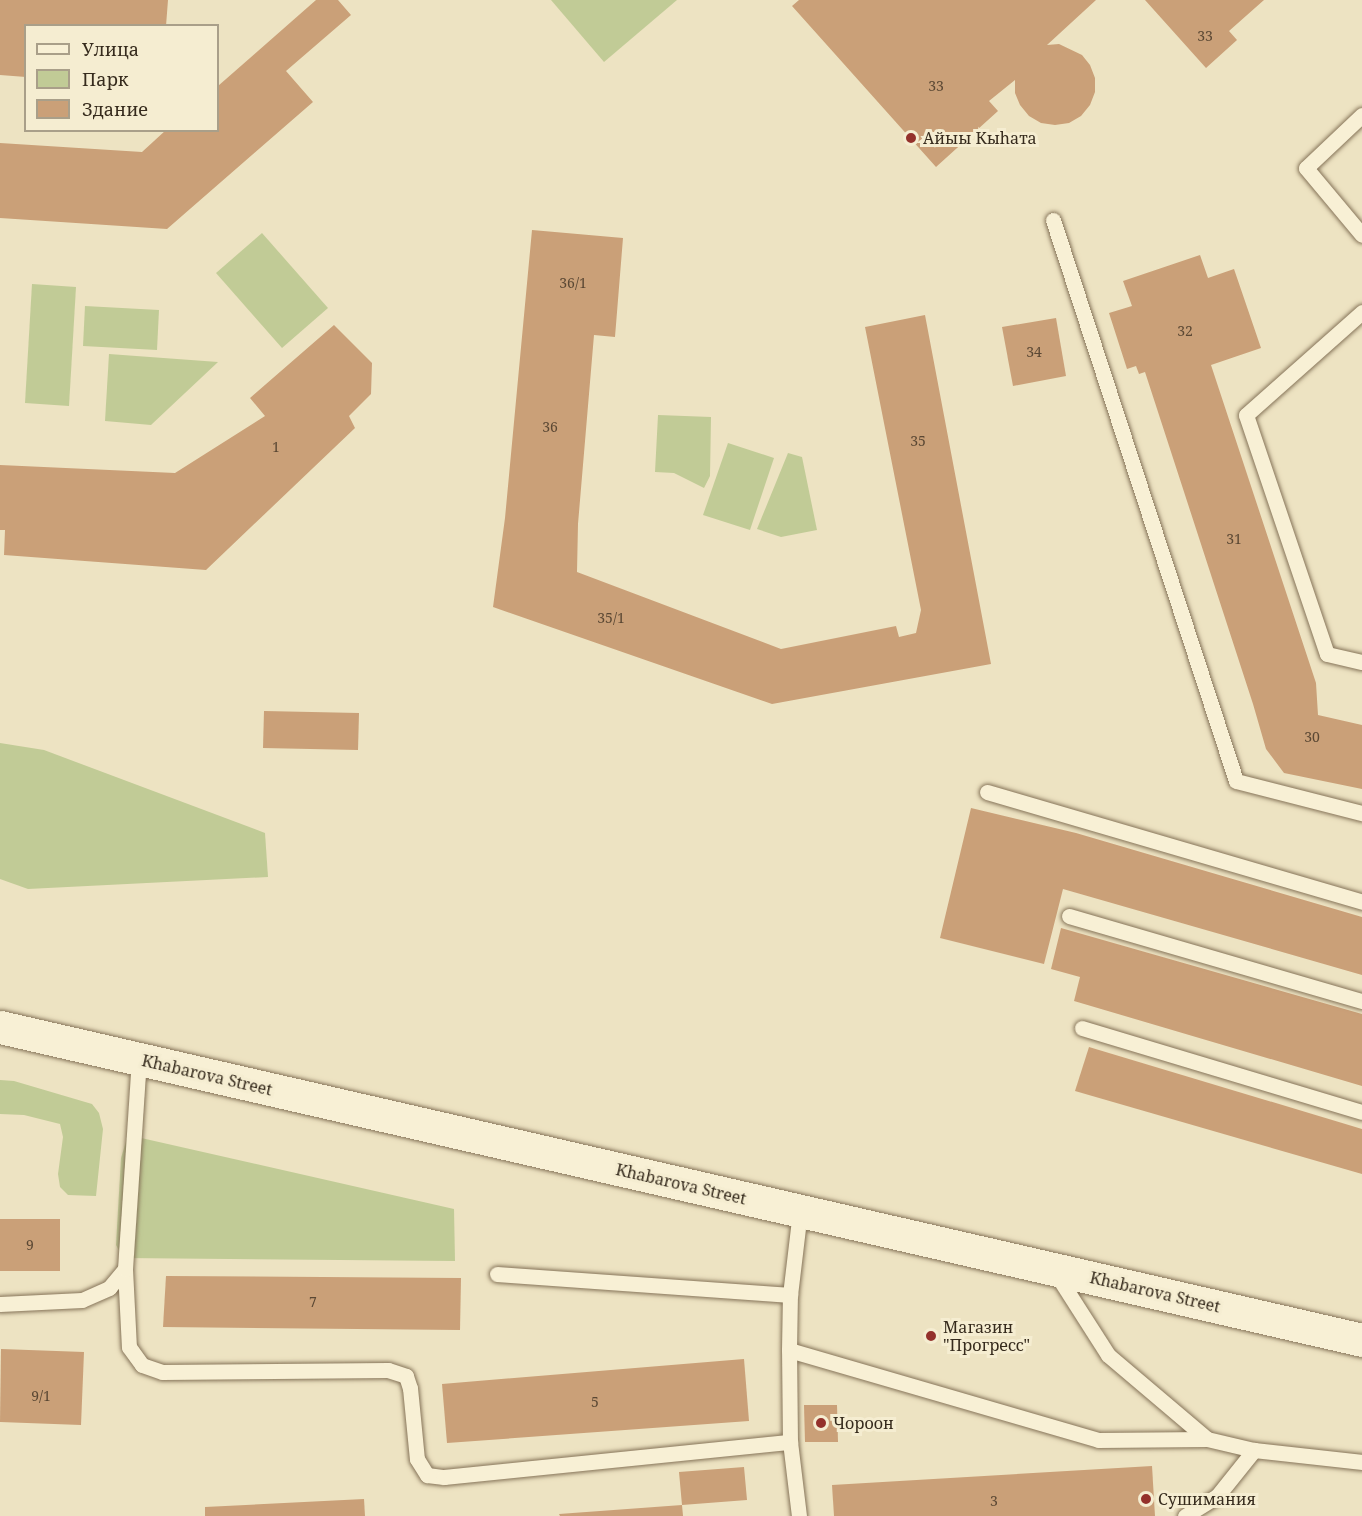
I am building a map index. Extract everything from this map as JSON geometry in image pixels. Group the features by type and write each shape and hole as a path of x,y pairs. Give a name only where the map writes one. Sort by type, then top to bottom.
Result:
{"main road":[{"name":"Khabarova Street","path":"0,1027 1362,1340"}],"lane":[{"path":"1362,115 1306,168 1362,235"},
{"path":"1053,220 1236,782 1362,813"},
{"path":"1362,312 1246,415 1327,654 1362,662"},
{"path":"987,792 1362,902"},
{"path":"1069,916 1362,1001"},
{"path":"1082,1028 1362,1112"},
{"path":"139,1059 125,1269 129,1347 142,1365 162,1372 388,1370 406,1376 410,1388 417,1459 428,1475 444,1477 790,1443"},
{"path":"799,1516 790,1443 789,1350 790,1295 800,1211"},
{"path":"0,1304 82,1300 109,1288 125,1269"},
{"path":"1053,1269 1108,1355 1207,1439"},
{"path":"497,1274 790,1295"},
{"path":"789,1350 1098,1440 1207,1439 1254,1450 1362,1462"},
{"path":"1185,1516 1218,1495 1254,1450"}],"green space":[{"path":"551,0 677,0 604,62"},
{"path":"262,233 328,308 282,348 216,273"},
{"path":"32,284 76,287 69,406 25,403"},
{"path":"85,306 159,310 157,350 83,346"},
{"path":"109,354 218,362 151,425 105,421"},
{"path":"658,415 711,417 710,476 704,488 674,473 655,472"},
{"path":"728,443 774,458 750,530 703,515"},
{"path":"788,453 802,457 817,530 781,537 757,529"},
{"path":"0,743 44,750 265,833 268,877 28,889 0,879"},
{"path":"0,1080 14,1081 92,1104 99,1113 103,1129 96,1196 68,1195 60,1187 58,1174 63,1137 60,1124 24,1115 0,1114"},
{"path":"128,1135 454,1209 455,1261 123,1258 116,1245 121,1158"}],"building":[{"path":"0,0 168,0 166,24 24,24 24,77 0,75"},
{"path":"316,0 338,0 351,15 286,71 313,102 167,229 0,218 0,143 142,152 164,132 219,132 219,85"},
{"path":"799,0 1096,0 1047,45 1059,44 1082,55 1090,65 1095,78 1095,92 1090,105 1081,116 1069,123 1055,125 1041,123 1029,116 1020,105 1015,93 1015,80 989,101 998,111 936,167 792,6"},
{"path":"1145,0 1264,0 1229,31 1237,40 1206,68"},
{"path":"532,230 623,238 615,337 594,335 578,524 577,572 781,649 896,626 899,637 916,633 921,610 865,327 925,315 991,664 772,704 493,607 505,518"},
{"path":"1200,255 1208,278 1234,269 1261,348 1211,365 1316,683 1318,715 1362,725 1362,789 1284,773 1266,749 1145,372 1139,374 1136,366 1127,369 1109,313 1132,306 1123,281"},
{"path":"1056,318 1066,376 1013,386 1002,327"},
{"path":"334,325 372,363 371,394 349,416 355,428 206,570 4,555 5,530 0,530 0,465 175,473 265,416 250,398"},
{"path":"264,711 359,713 358,750 263,748"},
{"path":"971,808 1076,833 1362,917 1362,975 1063,889 1044,964 940,938"},
{"path":"1061,928 1362,1014 1362,1086 1074,1001 1080,977 1051,969"},
{"path":"1089,1047 1362,1129 1362,1174 1075,1091"},
{"path":"0,1219 60,1219 60,1271 0,1271"},
{"path":"166,1276 461,1278 460,1330 163,1327"},
{"path":"1,1349 84,1352 81,1425 0,1422"},
{"path":"744,1359 749,1421 447,1443 442,1384"},
{"name":"Чороон","path":"804,1405 837,1405 838,1442 805,1442"},
{"path":"1152,1466 1155,1516 834,1516 832,1485"},
{"path":"744,1467 747,1500 682,1505 679,1472"},
{"path":"364,1499 365,1516 205,1516 205,1507"},
{"path":"682,1505 683,1516 560,1516 559,1514"}],"place":[{"name":"Айыы Кыhата","path":"911,138"},
{"name":"Магазин \"Прогресс\"","path":"931,1336"},
{"name":"Чороон","path":"821,1423"},
{"name":"Сушимания","path":"1146,1499"}]}
